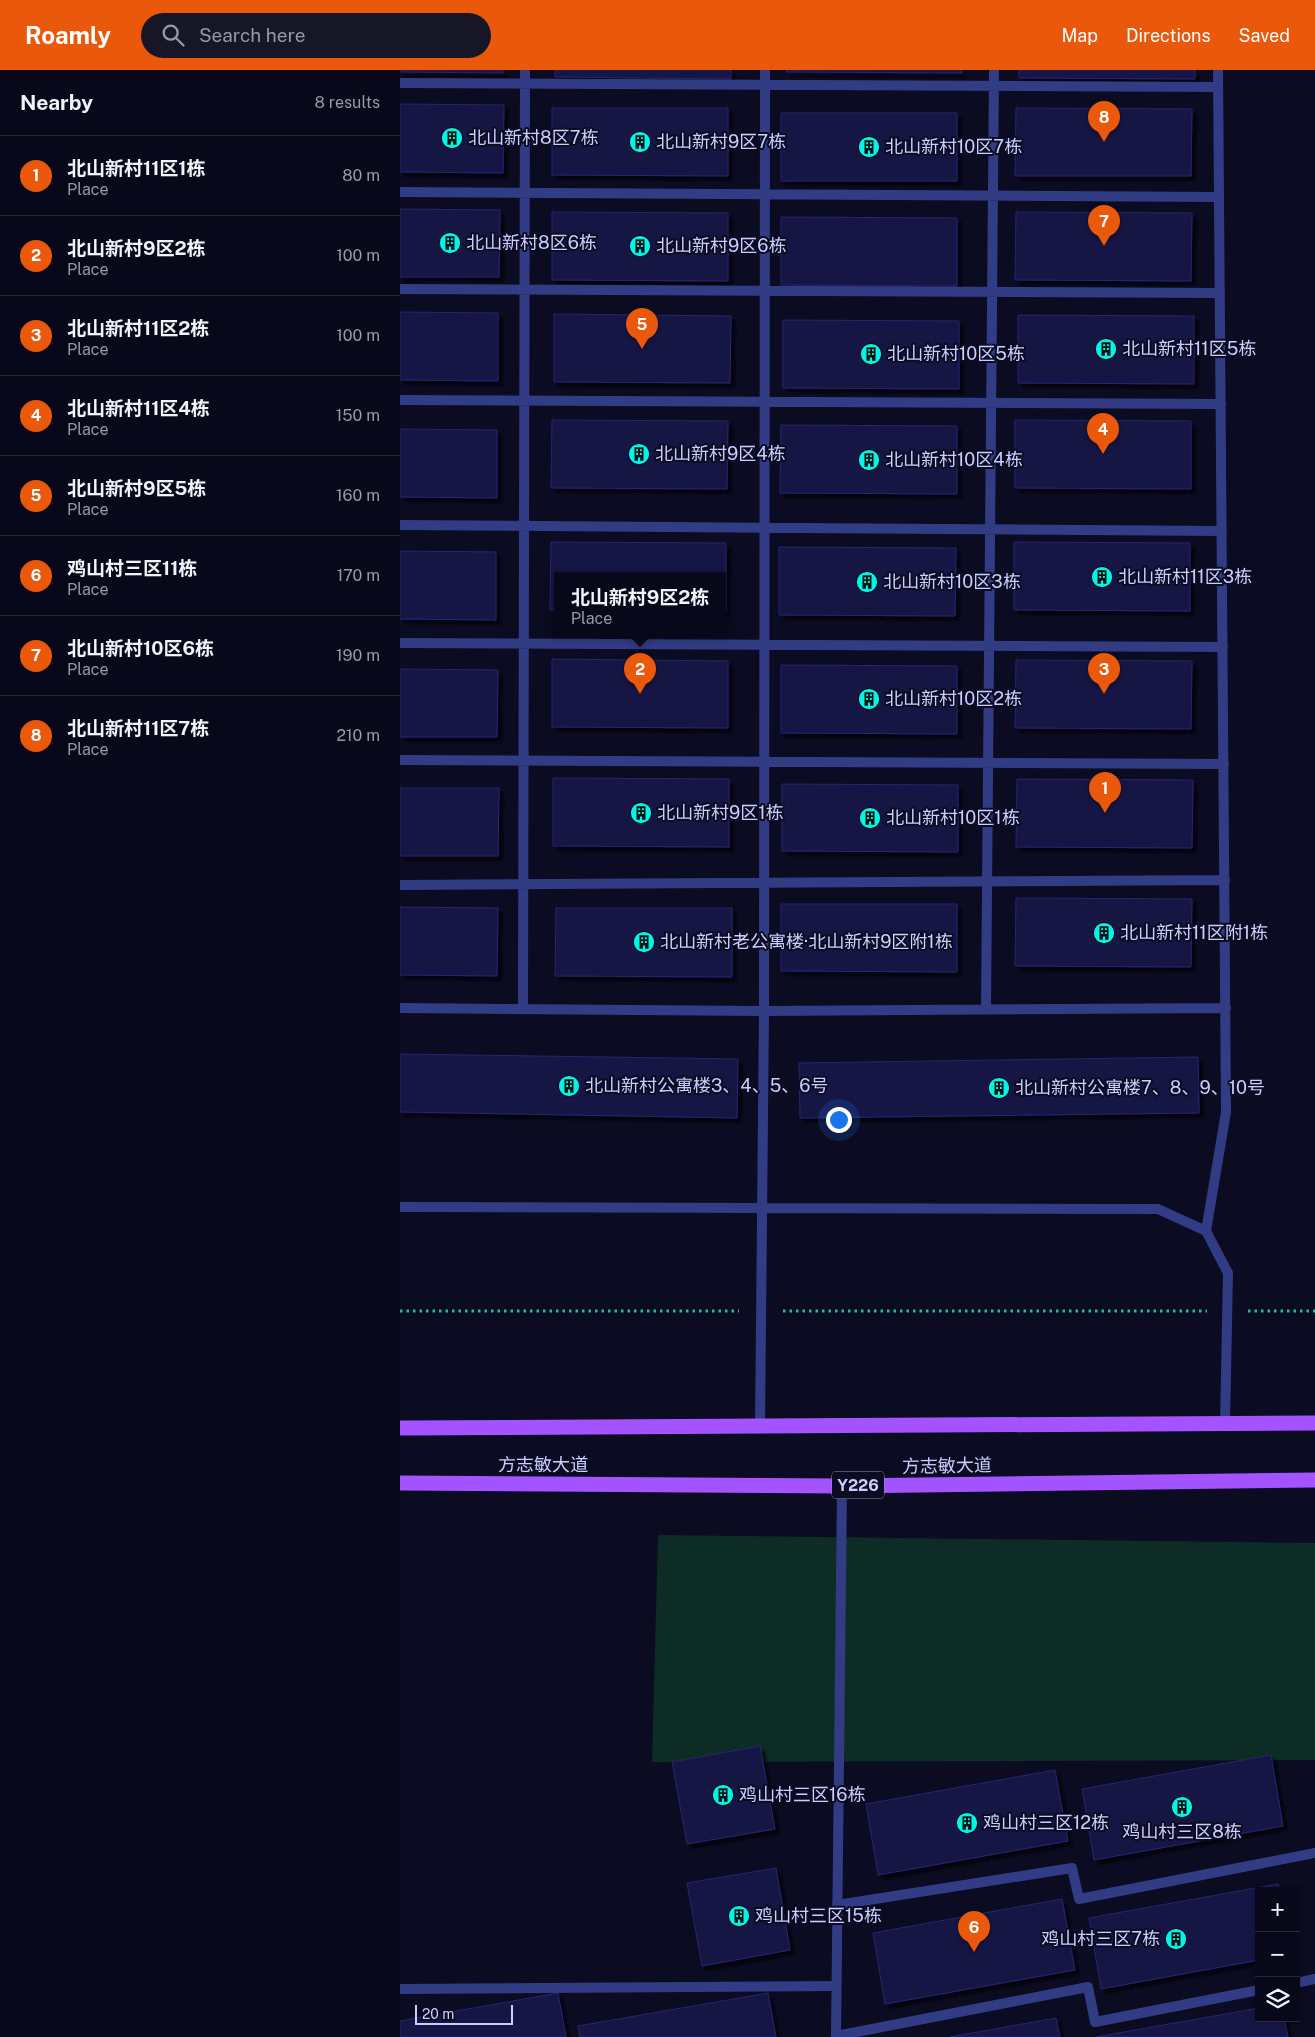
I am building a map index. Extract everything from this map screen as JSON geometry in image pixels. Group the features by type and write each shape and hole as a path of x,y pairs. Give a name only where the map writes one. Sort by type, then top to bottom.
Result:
{"main road":[{"path":"400,1428 1315,1423"},
{"name":"方志敏大道","path":"400,1483 842,1486 1315,1480"}],"street":[{"path":"523,1009 525,70"},
{"path":"760,1427 765,884 765,70"},
{"path":"986,1009 994,70"},
{"path":"1218,70 1226,1112 1206,1231 1228,1273 1224,1424"},
{"path":"400,83 1218,87"},
{"path":"400,192 1219,197"},
{"path":"400,289 1220,294"},
{"path":"400,400 1221,404"},
{"path":"400,525 1222,530"},
{"path":"400,643 1223,647"},
{"path":"400,760 1224,764"},
{"path":"400,885 1224,880"},
{"path":"400,1008 764,1011 1226,1008"},
{"path":"400,1207 1158,1209 1206,1231"},
{"path":"842,1486 836,2037 1088,1987 1095,2022 1255,1991"},
{"path":"837,1905 1072,1868 1079,1899 1315,1853"},
{"path":"1300,1982 1315,1979"},
{"path":"400,1989 836,1986"}],"path":[{"path":"400,1311 1315,1311"}],"green space":[{"path":"658,1535 1315,1543 1315,1760 652,1762"}],"building":[{"path":"400,70 503,70 503,73 400,72"},
{"path":"555,70 731,70 731,79 555,77"},
{"path":"786,70 962,70 962,73 786,72"},
{"path":"1019,70 1195,70 1195,79 1019,78"},
{"name":"北山新村8区7栋","path":"400,104 504,105 503,173 400,172"},
{"name":"北山新村9区7栋","path":"552,108 728,108 728,176 552,175"},
{"path":"1016,108 1192,109 1191,176 1015,176"},
{"name":"北山新村10区7栋","path":"781,113 957,113 957,181 781,181"},
{"name":"北山新村8区6栋","path":"400,209 500,210 499,277 400,277"},
{"name":"北山新村9区6栋","path":"552,212 728,213 728,281 552,280"},
{"path":"1016,212 1192,213 1191,281 1015,280"},
{"path":"781,217 957,218 957,286 781,285"},
{"path":"400,312 498,313 498,381 400,380"},
{"path":"554,314 731,316 730,383 554,382"},
{"name":"北山新村11区5栋","path":"1018,315 1194,316 1194,384 1018,383"},
{"name":"北山新村10区5栋","path":"783,320 959,321 959,389 783,388"},
{"name":"北山新村9区4栋","path":"552,420 728,421 727,489 551,488"},
{"path":"1015,420 1191,421 1191,489 1015,488"},
{"name":"北山新村10区4栋","path":"781,425 957,426 957,494 780,493"},
{"path":"400,429 497,430 497,498 400,497"},
{"path":"551,542 726,543 726,572 554,572 554,610 550,610"},
{"name":"北山新村11区3栋","path":"1014,542 1190,543 1190,611 1014,610"},
{"name":"北山新村10区3栋","path":"779,547 956,548 955,616 779,615"},
{"path":"400,551 496,552 496,620 400,619"},
{"path":"552,659 728,661 728,728 552,727"},
{"path":"1016,660 1192,661 1191,729 1015,728"},
{"name":"北山新村10区2栋","path":"781,665 957,666 957,734 781,733"},
{"path":"400,669 498,670 497,737 400,737"},
{"name":"北山新村9区1栋","path":"553,778 729,779 729,847 553,846"},
{"path":"1017,779 1193,780 1192,848 1016,847"},
{"name":"北山新村10区1栋","path":"782,784 958,785 958,852 782,851"},
{"path":"400,788 499,788 498,856 400,856"},
{"name":"北山新村11区附1栋","path":"1016,898 1192,899 1191,967 1015,966"},
{"path":"781,904 957,904 957,972 781,971"},
{"path":"400,907 498,908 497,976 400,975"},
{"name":"北山新村老公寓楼·北山新村9区附1栋","path":"556,908 732,908 732,977 555,976"},
{"name":"北山新村公寓楼3、4、5、6号","path":"400,1054 738,1059 737,1118 400,1112"},
{"name":"北山新村公寓楼7、8、9、10号","path":"1198,1057 1199,1113 800,1118 799,1063"},
{"name":"鸡山村三区16栋","path":"760,1746 775,1829 687,1844 672,1762"},
{"name":"鸡山村三区8栋","path":"1271,1755 1283,1826 1094,1860 1082,1789"},
{"name":"鸡山村三区12栋","path":"1055,1770 1068,1841 878,1875 866,1804"},
{"name":"鸡山村三区15栋","path":"776,1868 790,1950 702,1966 687,1883"},
{"name":"鸡山村三区7栋","path":"1278,1884 1278,1887 1261,1887"},
{"name":"鸡山村三区7栋","path":"1255,1888 1255,1961 1101,1989 1089,1918"},
{"path":"1062,1899 1075,1970 885,2004 873,1933"},
{"path":"558,1993 566,2037 400,2037 400,2021"},
{"path":"768,1993 776,2037 580,2037 578,2026"},
{"path":"1255,2009 1255,2022 1285,2022 1288,2037 1096,2037"},
{"path":"1056,2018 1060,2037 950,2037"}],"place":[{"name":"北山新村8区7栋","path":"452,138"},
{"name":"北山新村9区7栋","path":"640,142"},
{"name":"北山新村11区7栋","path":"1104,142"},
{"name":"北山新村10区7栋","path":"869,147"},
{"name":"北山新村8区6栋","path":"450,243"},
{"name":"北山新村9区6栋","path":"640,246"},
{"name":"北山新村10区6栋","path":"1104,246"},
{"name":"北山新村9区5栋","path":"642,349"},
{"name":"北山新村11区5栋","path":"1106,349"},
{"name":"北山新村10区5栋","path":"871,354"},
{"name":"北山新村9区4栋","path":"639,454"},
{"name":"北山新村11区4栋","path":"1103,454"},
{"name":"北山新村10区4栋","path":"869,460"},
{"name":"北山新村11区3栋","path":"1102,577"},
{"name":"北山新村10区3栋","path":"867,582"},
{"name":"北山新村9区2栋","path":"640,694"},
{"name":"北山新村11区2栋","path":"1104,694"},
{"name":"北山新村10区2栋","path":"869,699"},
{"name":"北山新村9区1栋","path":"641,813"},
{"name":"北山新村11区1栋","path":"1105,813"},
{"name":"北山新村10区1栋","path":"870,818"},
{"name":"北山新村11区附1栋","path":"1104,933"},
{"name":"北山新村老公寓楼·北山新村9区附1栋","path":"644,942"},
{"name":"北山新村公寓楼3、4、5、6号","path":"569,1086"},
{"name":"北山新村公寓楼7、8、9、10号","path":"999,1088"},
{"name":"鸡山村三区16栋","path":"723,1795"},
{"name":"鸡山村三区8栋","path":"1182,1807"},
{"name":"鸡山村三区12栋","path":"967,1823"},
{"name":"鸡山村三区15栋","path":"739,1916"},
{"name":"鸡山村三区7栋","path":"1176,1939"},
{"name":"鸡山村三区11栋","path":"974,1952"}]}
